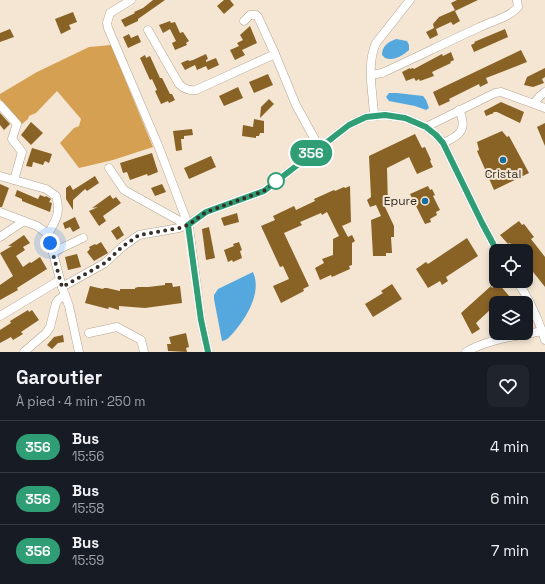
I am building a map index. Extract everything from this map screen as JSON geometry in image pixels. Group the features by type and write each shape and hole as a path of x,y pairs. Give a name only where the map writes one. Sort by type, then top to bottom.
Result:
{"street":[{"path":"131,0 110,13 107,24 158,145 188,225 201,320 208,352"},
{"path":"399,0 403,8"},
{"path":"374,115 372,55 376,43 410,0"},
{"path":"372,75 382,73 485,24 505,18 514,12 518,7 519,4 517,1"},
{"path":"244,21 250,16 256,15 258,17 296,105 319,147"},
{"path":"148,30 179,84 191,91 275,54"},
{"path":"426,127 494,93 501,92 545,108"},
{"path":"534,103 545,92"},
{"path":"0,105 16,124 12,139 22,152 14,180"},
{"path":"443,143 455,138 459,134 463,120 459,110"},
{"path":"0,316 61,283 105,263 122,247 139,235 188,225 206,212 264,191 349,125 362,118 374,115 395,115 405,118 426,127 436,135 443,143 493,244"},
{"path":"109,168 124,190 188,225"},
{"path":"0,176 46,189 56,196 58,216 48,234"},
{"path":"0,212 37,226 48,234 61,283 69,306 79,352"},
{"path":"0,237 24,221"},
{"path":"53,252 83,238"},
{"path":"521,288 540,322 545,340"},
{"path":"24,352 46,333 50,327 56,303 65,295"},
{"path":"89,333 117,327 141,340 144,352"},
{"path":"466,352 498,340 542,331"}],"shaded area":[{"path":"111,45 153,147 113,160 79,168 60,143 74,128 79,126 81,119 57,91 36,113 29,116 28,119 22,124 0,99 0,94 37,72 89,47"}],"water":[{"path":"396,39 407,41 409,50 392,59 385,58 382,55 384,47"},
{"path":"389,93 423,96 429,108 426,110 415,106 389,101 386,97"},
{"path":"253,272 256,288 252,304 239,326 229,338 222,341 214,295 218,289"}],"building":[{"path":"153,0 165,0 138,19 138,21 125,27 121,20 143,8"},
{"path":"224,0 230,0 234,5 224,14 217,6"},
{"path":"457,0 478,0 455,11 460,21 453,25 451,22 436,29 438,35 430,39 426,32 434,28 433,24 439,17 455,10 451,3"},
{"path":"73,12 77,22 69,25 71,29 61,34 55,19"},
{"path":"170,21 171,23 175,22 180,33 183,32 189,41 186,43 187,45 175,50 172,43 176,41 170,29 163,33 159,25"},
{"path":"250,26 257,43 242,50 245,55 235,60 230,50 239,46 237,43 243,40 240,35"},
{"path":"10,29 14,37 0,42 0,33"},
{"path":"505,29 508,37 474,52 471,45 475,43 474,42"},
{"path":"129,34 131,38 138,35 141,42 128,48 123,37"},
{"path":"521,50 527,62 486,78 488,83 480,87 479,84 449,99 450,101 439,106 433,92"},
{"path":"451,52 454,60 432,72 434,76 420,81 419,79 416,81 414,78 406,81 402,72 410,68 414,69 442,54 443,56"},
{"path":"206,54 208,59 206,62 216,58 219,65 208,70 206,66 197,70 195,65 185,70 181,63 188,60 193,60"},
{"path":"145,55 146,58 150,56 160,78 162,78 170,94 172,94 175,100 169,103 168,101 161,104 155,91 157,90 152,79 150,80 140,58"},
{"path":"545,68 545,77 542,79 544,83 533,87 524,85 527,77"},
{"path":"268,74 273,85 254,93 249,82"},
{"path":"238,87 243,98 224,106 219,96"},
{"path":"269,99 274,104 260,118 261,107"},
{"path":"501,102 524,112 520,123 497,112 493,112 494,113 486,116 484,111"},
{"path":"0,113 10,124 4,130 0,125"},
{"path":"254,119 264,121 264,133 260,133 259,136 256,136 256,138 242,136 243,125 253,127"},
{"path":"31,122 43,133 31,145 21,135"},
{"path":"545,123 545,146 537,127"},
{"path":"192,129 193,135 184,136 184,139 181,139 182,150 176,151 173,131"},
{"name":"Cristal","path":"502,131 507,137 509,136 529,173 494,190 477,151 479,150 477,142"},
{"path":"415,134 422,148 425,147 433,167 417,174 409,157 387,168 388,206 385,207 394,226 394,237 391,237 392,253 386,253 386,256 373,256 371,220 381,216 376,205 370,207 367,200 371,197 369,156"},
{"path":"32,148 52,154 49,163 45,161 43,165 33,162 32,167 26,166"},
{"path":"152,153 158,172 130,180 127,172 123,173 120,163"},
{"path":"211,156 216,167 189,179 184,168"},
{"path":"95,176 99,183 87,191 85,189 73,200 73,210 66,199 66,188 70,185 73,190"},
{"path":"0,184 9,188 2,207 0,207"},
{"path":"162,184 166,192 155,196 151,188"},
{"path":"350,186 351,222 342,226 348,237 352,235 355,241 352,243 352,265 349,266 350,269 332,277 331,275 320,280 315,268 324,263 322,259 333,255 333,239 339,236 327,212 300,222 302,225 284,233 309,286 303,289 304,291 281,303 273,286 289,279 283,266 280,267 261,226 275,220 273,216 294,206 296,210 315,201 314,199 334,190 335,191"},
{"name":"Epure","path":"428,186 430,190 432,189 435,195 433,196 440,210 436,212 437,215 430,219 431,222 425,224 410,194"},
{"path":"17,190 38,199 40,195 51,199 49,202 52,203 50,212 22,201 22,199 15,196"},
{"path":"110,195 113,199 116,197 121,203 103,216 106,221 99,226 89,211 98,207 92,208"},
{"path":"237,213 239,222 224,226 221,218"},
{"path":"75,217 80,228 73,232 70,227 65,229 63,223"},
{"path":"519,221 522,225 524,224 534,237 531,239 545,257 545,287 533,272 533,244 508,244 500,235"},
{"path":"119,226 124,235 117,240 111,231"},
{"path":"209,227 215,258 206,260 202,229"},
{"path":"24,235 30,243 23,247 25,250 16,256 23,267 40,257 47,269 17,288 18,290 0,300 0,285 13,276 0,253 12,246 8,246"},
{"path":"467,238 478,256 446,277 448,281 442,285 440,281 428,288 416,269 426,262 428,264"},
{"path":"101,242 108,253 94,261 87,252 90,249 89,247"},
{"path":"239,242 242,250 240,251 242,258 233,262 232,260 228,262 224,250"},
{"path":"77,254 81,267 68,270 65,257"},
{"path":"165,283 172,283 173,287 180,286 182,303 145,308 119,306 119,310 109,307 108,309 85,303 90,286 120,291 120,289 135,289 138,287 165,285"},
{"path":"392,284 402,299 373,317 365,304 383,293 381,291"},
{"path":"489,288 502,288 509,296 489,296 489,311 476,323 480,329 472,334 461,313"},
{"path":"28,310 29,312 32,310 39,320 21,332 23,334 13,340 11,337 0,343 0,330 11,323 10,321"},
{"path":"186,333 189,347 186,348 187,352 168,351 167,344 171,344 169,337"},
{"path":"63,335 64,342 58,343 52,349 47,345 54,337"}],"bus line":[{"name":"356","path":"208,352 201,320 188,225 206,212 264,191 319,147 358,120 374,115 395,115 416,121 436,135 443,143 493,244"}],"place":[{"name":"Cristal","path":"503,160"},
{"name":"Epure","path":"425,201"}],"route":[{"path":"50,243 62,287 105,263 122,247 139,235 188,225 206,212 264,191 277,180 276,181"}]}
